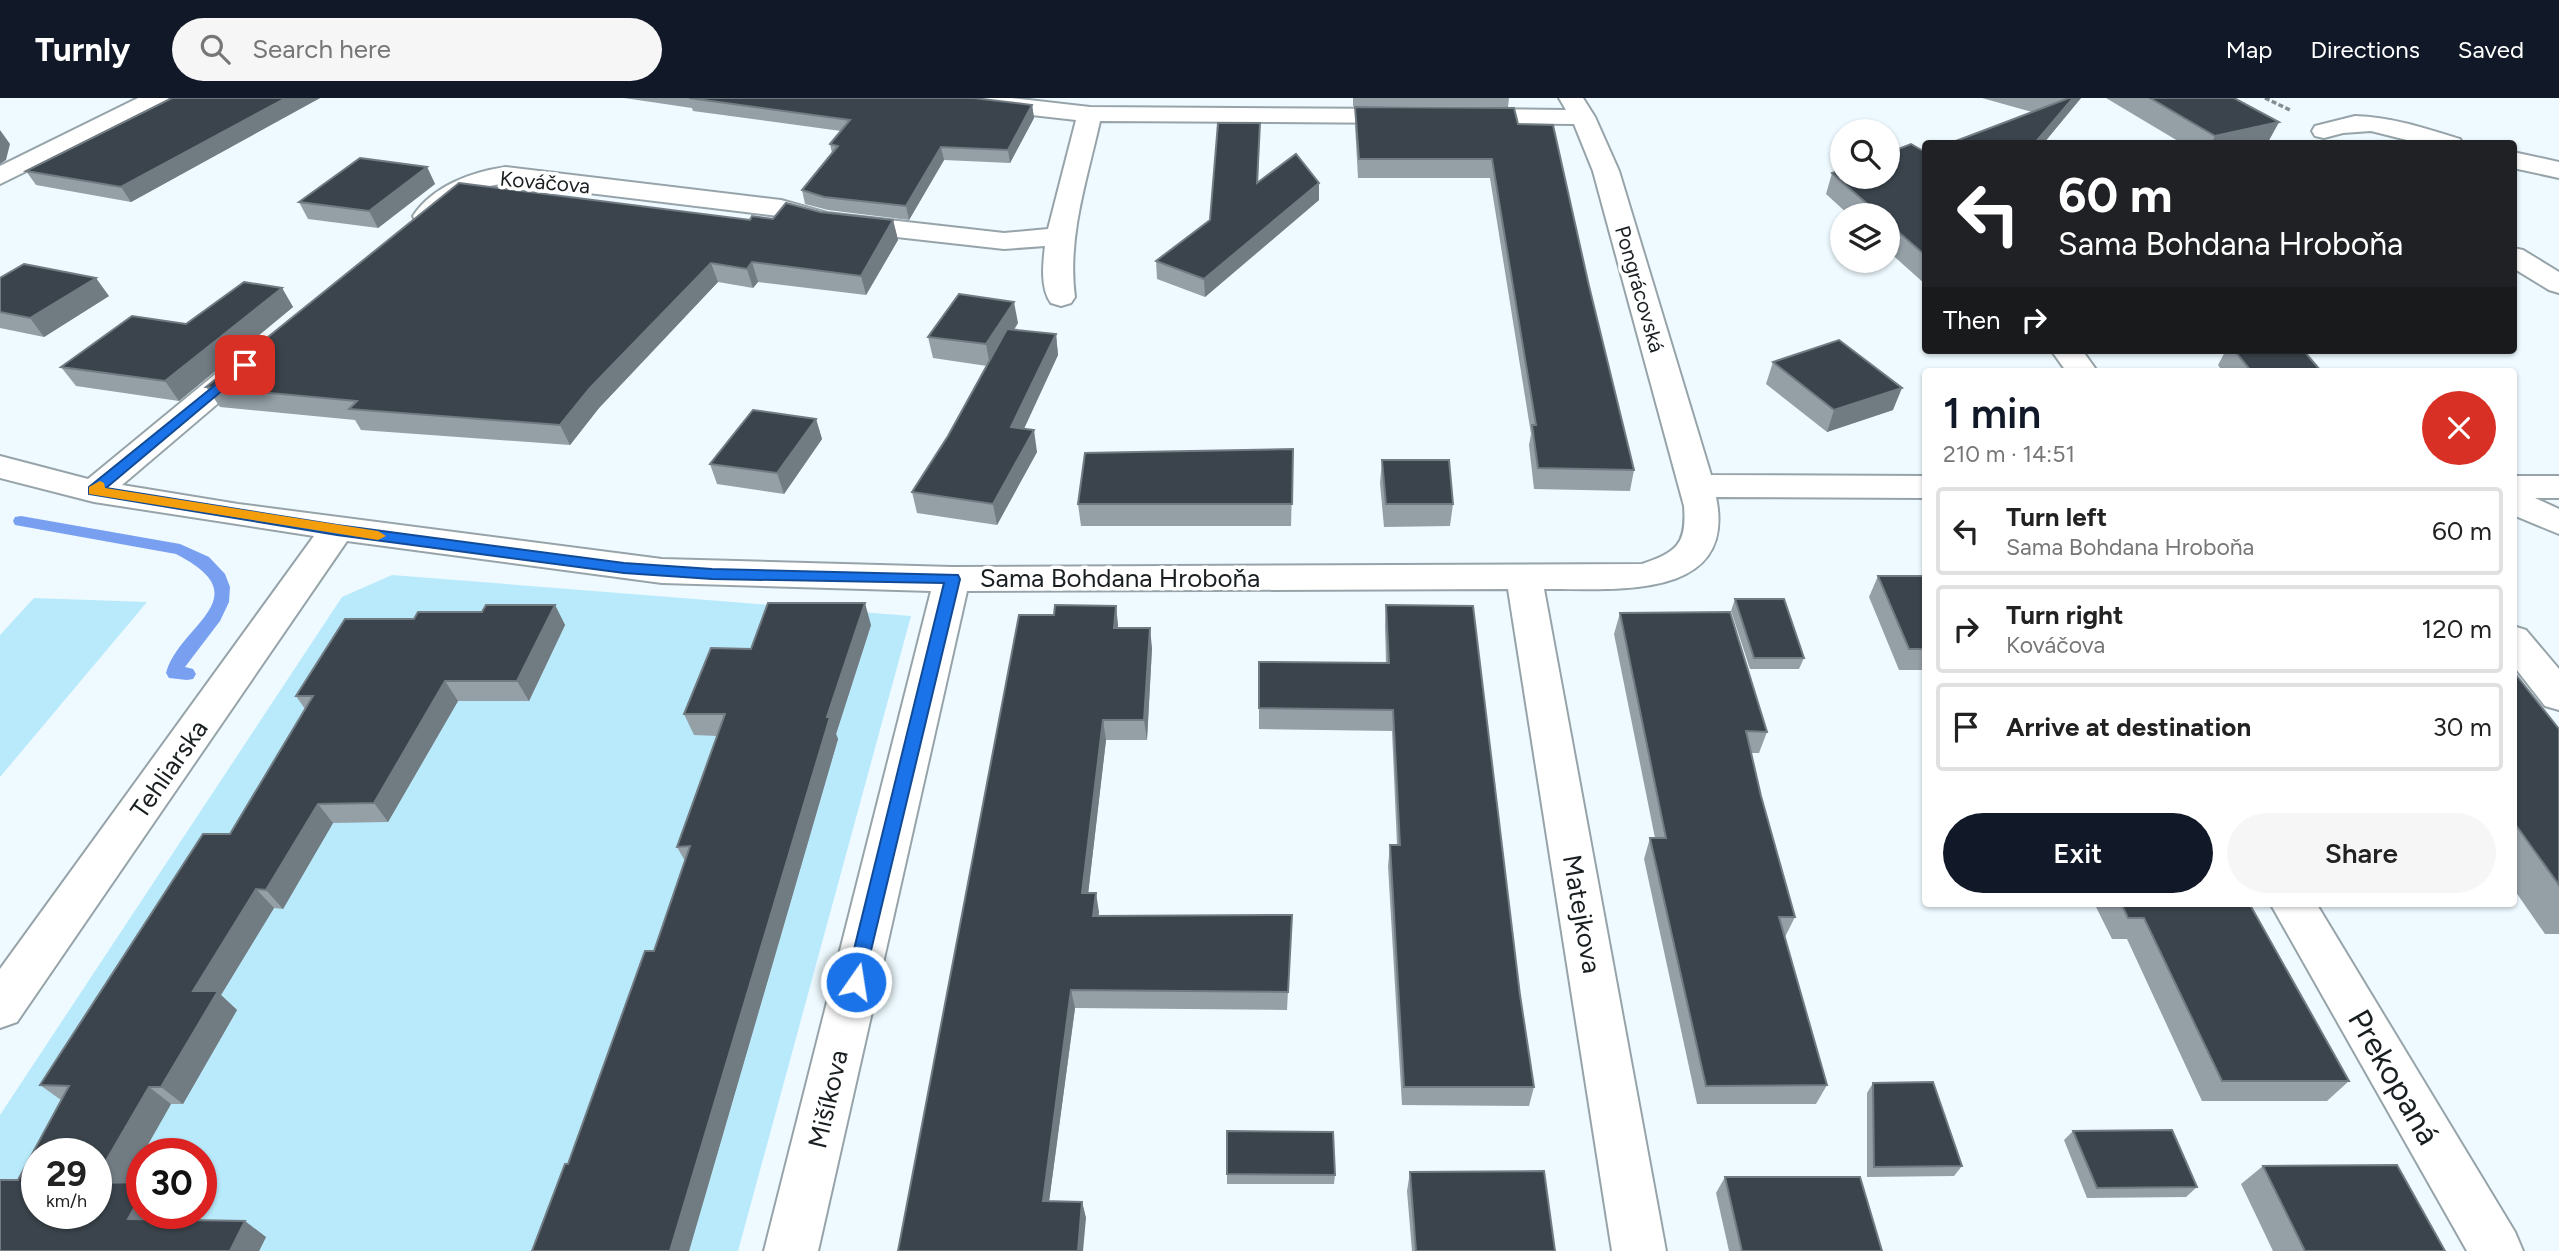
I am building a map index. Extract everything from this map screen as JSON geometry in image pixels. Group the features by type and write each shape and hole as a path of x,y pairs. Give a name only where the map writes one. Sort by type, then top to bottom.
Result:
{"street":[{"path":"0,176 158,98"},
{"path":"945,98 1090,114 1438,116 1577,107"},
{"name":"Pongrácovská","path":"1577,107 1606,171 1697,486"},
{"path":"1061,297 1057,267 1060,236 1090,114"},
{"path":"2333,137 2337,125 2359,123 2433,140"},
{"path":"2517,161 2559,170"},
{"name":"Kováčova","path":"405,233 458,189 474,180 506,176 781,208 825,221 1004,242 1060,236"},
{"path":"2517,258 2559,284"},
{"path":"94,491 277,339"},
{"path":"2069,354 2080,368"},
{"name":"Sama Bohdana Hroboňa","path":"0,467 94,491 337,530 662,572 952,579 1644,576 1668,569 1689,557 1701,540 1704,518 1697,486"},
{"path":"1697,486 1922,487"},
{"path":"2517,487 2559,487"},
{"path":"2517,503 2559,523"},
{"name":"Tehliarska","path":"0,1007 337,530"},
{"name":"Matejkova","path":"1524,577 1639,1251"},
{"name":"Mišíkova","path":"791,1251 952,579"},
{"path":"2517,644 2559,696"},
{"name":"Prekopaná","path":"2294,907 2496,1251"}],"shaded area":[{"path":"392,575 911,616 738,1251 0,1251 0,1115 342,597"},
{"path":"34,598 147,602 0,777 0,635"}],"building":[{"path":"172,98 286,98 121,187 26,171"},
{"path":"689,98 974,98 1032,105 1008,150 941,147 906,206 824,197 802,190 838,146 830,144 850,120"},
{"path":"2069,98 2073,98 2037,140 1959,140"},
{"path":"2150,98 2234,98 2279,122 2215,136"},
{"path":"1355,107 1514,108 1518,124 1553,125 1634,470 1538,468 1532,425 1536,425 1492,159 1359,159"},
{"path":"1218,123 1260,123 1257,183 1296,154 1319,183 1204,279 1156,261 1210,220"},
{"path":"1911,144 1922,150 1922,252 1900,233 1900,203 1866,203 1850,189 1900,189 1900,148"},
{"path":"360,158 427,167 369,211 299,202"},
{"path":"459,183 750,220 752,216 773,219 786,203 820,212 893,220 861,276 752,262 747,269 711,263 590,388 560,425 349,409 357,401 206,387"},
{"path":"24,264 96,278 30,318 0,312 0,278"},
{"path":"244,282 282,288 165,381 61,367 132,316 186,324"},
{"path":"959,294 1014,302 986,344 928,337"},
{"path":"1007,329 1056,334 1011,427 1034,430 993,504 912,492 948,436"},
{"path":"1839,340 1902,388 1834,410 1773,362"},
{"path":"2237,354 2306,354 2318,368 2249,368"},
{"path":"753,410 816,419 777,473 710,464"},
{"path":"1293,449 1292,504 1078,504 1085,453"},
{"path":"1382,460 1449,460 1453,504 1386,504"},
{"path":"1878,576 1922,576 1922,649 1909,649"},
{"path":"1735,599 1784,599 1804,658 1754,658"},
{"path":"768,603 865,603 827,717 830,717 670,1251 532,1251 565,1164 568,1164 645,951 654,951 690,846 677,847 725,714 684,714 711,648 751,649"},
{"path":"486,605 555,605 517,681 445,681 374,803 318,804 266,890 256,889 193,991 218,991 161,1087 149,1087 112,1151 112,1138 41,1138 69,1086 40,1085 203,834 230,834 313,696 296,696 345,619 414,619 418,612 482,612"},
{"path":"1055,605 1116,606 1114,628 1150,628 1144,720 1103,720 1082,893 1096,893 1093,916 1292,915 1288,992 1071,990 1043,1201 1082,1202 1078,1251 898,1251 1019,615 1054,615"},
{"path":"1386,605 1473,606 1520,995 1534,1087 1404,1087 1390,845 1400,845 1393,710 1259,708 1259,662 1389,663"},
{"path":"1730,612 1767,732 1746,731 1795,917 1779,917 1827,1085 1706,1086 1650,838 1666,838 1620,613"},
{"path":"2517,676 2559,729 2559,885 2517,827"},
{"path":"2123,907 2251,907 2349,1081 2222,1081 2144,918 2128,918"},
{"path":"1933,1082 1962,1166 1874,1167 1873,1083"},
{"path":"2172,1130 2197,1187 2097,1188 2073,1131"},
{"path":"1227,1131 1333,1132 1335,1175 1227,1174"},
{"path":"2397,1165 2445,1251 2305,1251 2263,1166"},
{"path":"1544,1171 1555,1251 1416,1251 1410,1172"},
{"path":"21,1174 21,1229 112,1229 112,1183 126,1182 126,1229 217,1229 217,1221 245,1221 230,1251 0,1251 0,1180 18,1180"},
{"path":"1725,1177 1860,1177 1882,1251 1742,1251"}],"waterway":[{"path":"21,521 180,549 203,561 217,574 222,587 220,602 214,617 177,665 175,673 187,674"}],"slow traffic":[{"path":"100,486 94,491 378,536"}],"route":[{"path":"245,365 94,491 337,530 662,572 952,579 856,982"}]}
